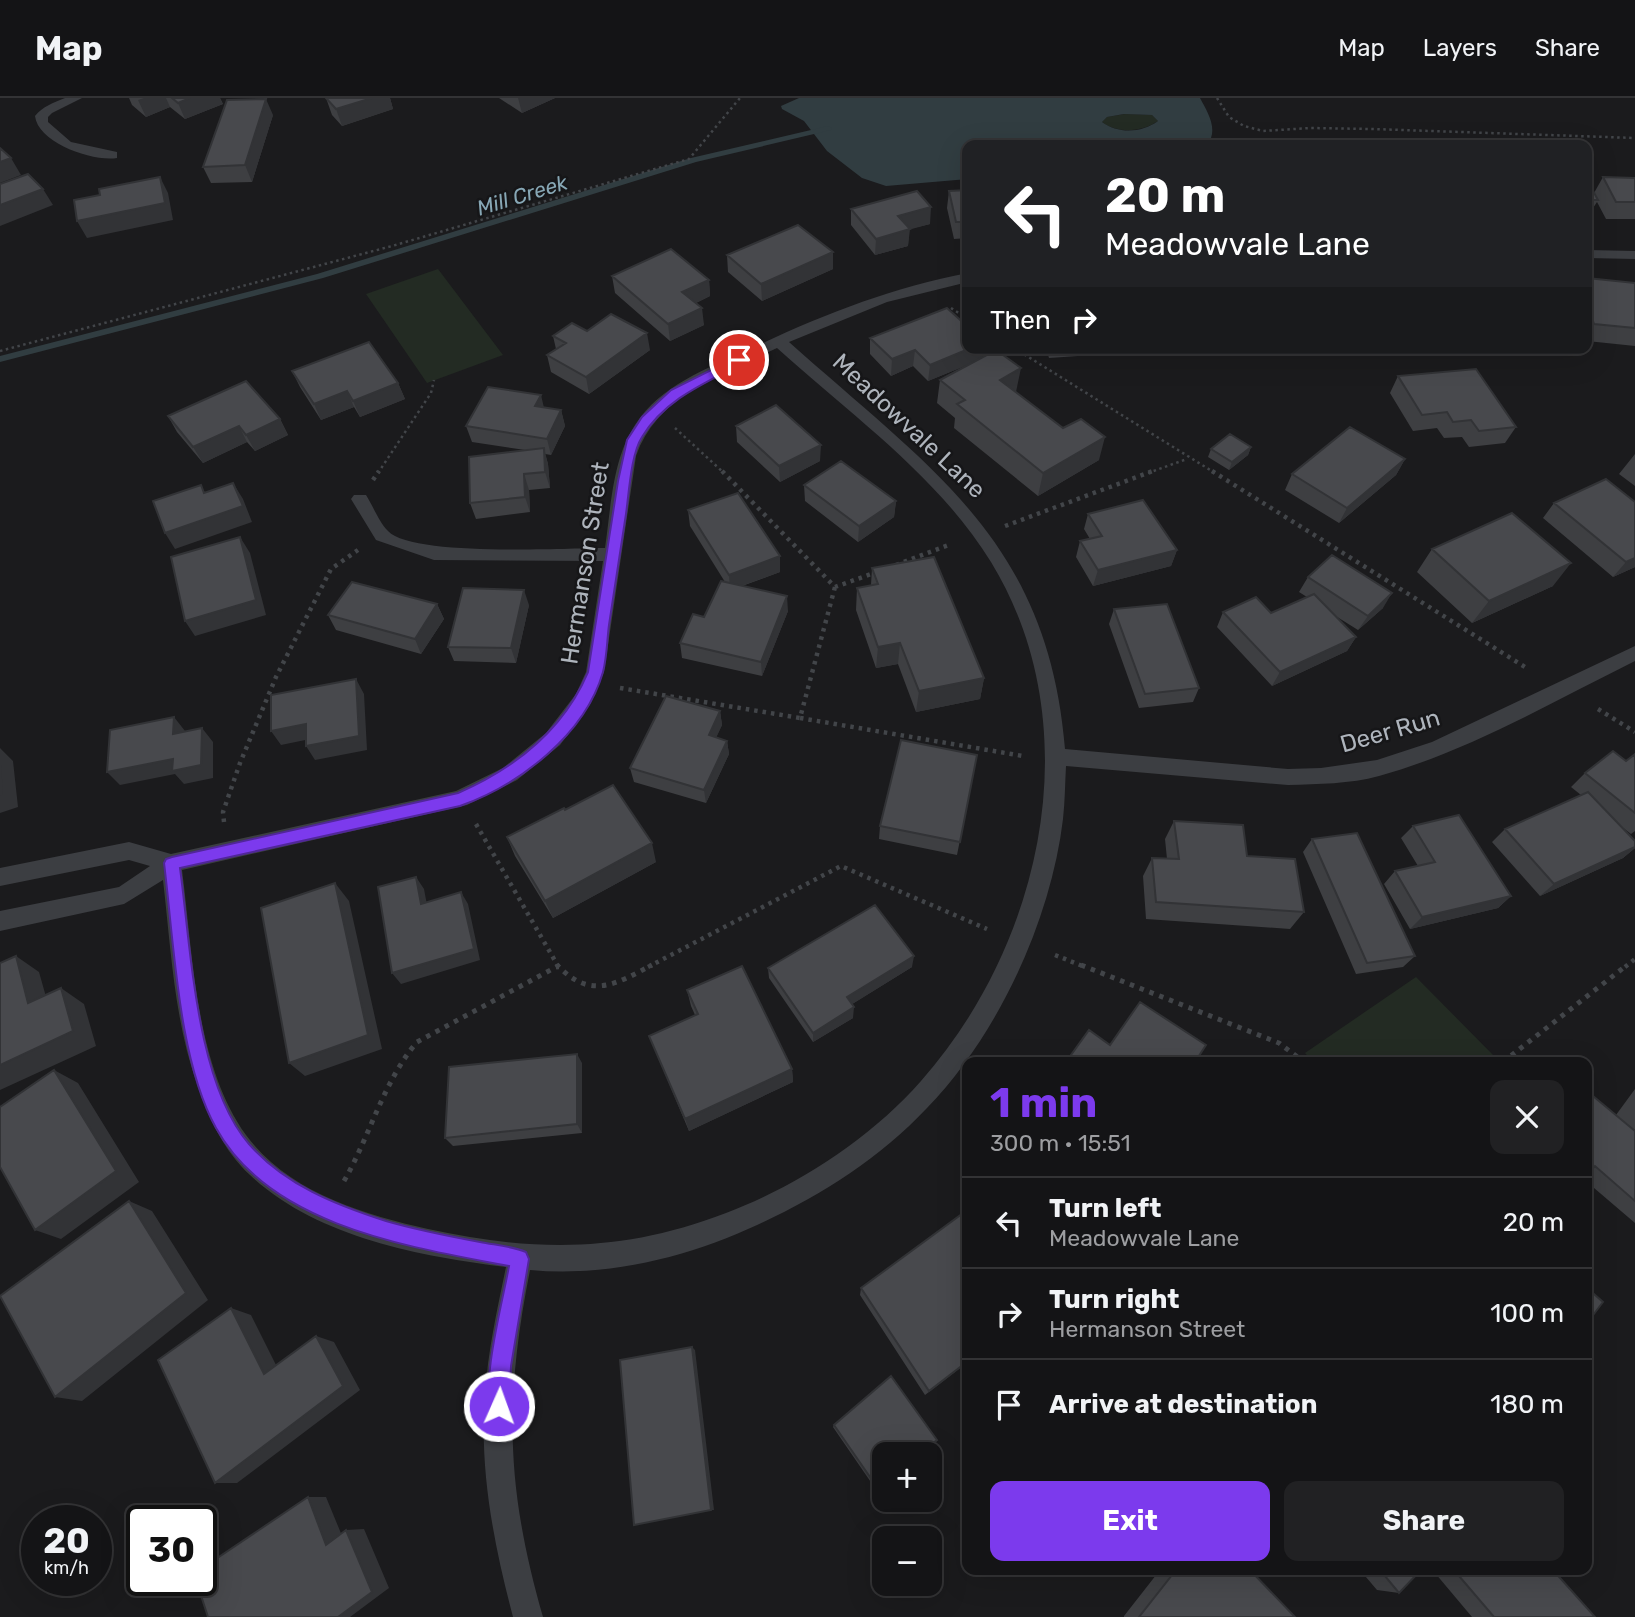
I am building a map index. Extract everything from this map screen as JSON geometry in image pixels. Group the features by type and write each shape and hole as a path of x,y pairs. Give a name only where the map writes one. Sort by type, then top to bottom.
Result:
{"street":[{"path":"76,98 47,110 41,116 42,123 67,145 112,155"},
{"path":"1592,254 1635,255"},
{"name":"Hermanson Street","path":"0,920 124,895 172,863 460,799 488,787 532,759 570,720 595,672 612,555 633,440 655,411 698,379 779,341 897,292 962,278"},
{"name":"Meadowvale Lane","path":"172,863 195,1041 207,1084 222,1122 243,1151 270,1176 304,1199 344,1217 413,1238 520,1259 603,1257 724,1227 795,1195 860,1152 914,1105 939,1078 984,1014 1023,942 1040,889 1051,835 1058,757 1052,711 1033,633 1018,595 981,533 954,501 899,446 779,341"},
{"path":"360,499 382,536 434,554 612,555"},
{"name":"Deer Run","path":"1058,757 1288,777 1321,776 1377,768 1438,748 1635,653"},
{"name":"Hermanson Street","path":"0,877 129,851 172,863"},
{"path":"520,1259 501,1366 499,1426 507,1539 528,1617"}],"path":[{"path":"0,351 405,242 689,159 740,98"},
{"path":"1217,98 1229,117 1244,126 1263,131 1373,128 1635,138"},
{"path":"1023,354 1525,667"},
{"path":"360,499 431,393 434,380"},
{"path":"655,411 717,466 835,587"},
{"path":"1005,526 1188,458"},
{"path":"227,851 223,812 276,677 331,569 382,536"},
{"path":"835,587 951,544"},
{"path":"800,718 835,587"},
{"path":"590,684 1023,756 1058,757"},
{"path":"1598,709 1635,733"},
{"path":"460,799 558,966 578,984 590,988 625,979 841,866 987,929"},
{"path":"1055,955 1279,1043 1299,1057"},
{"path":"1509,1057 1635,959"},
{"path":"328,1209 360,1153 400,1062 408,1051 417,1042 558,966"}],"shaded area":[{"path":"799,98 1200,98 1211,122 1212,133 1210,140 962,140 962,180 886,186 862,178 827,151 804,121 781,106","holes":["1124,114 1152,115 1158,121 1137,130 1115,129 1102,122 1107,117"]},
{"path":"1125,114 1152,115 1158,121 1130,130 1108,126 1102,122 1107,117"},
{"path":"438,269 503,355 427,383 366,294"},
{"path":"1416,977 1495,1057 1309,1057 1305,1053"}],"building":[{"path":"172,98 190,98 178,103"},
{"path":"326,98 372,98 336,109"},
{"path":"266,99 245,165 203,167 227,100"},
{"path":"0,148 11,158 0,162"},
{"path":"28,174 43,189 0,205 0,184"},
{"path":"160,177 165,203 77,221 74,200 100,195 99,189"},
{"path":"1603,177 1635,178 1635,202 1616,202"},
{"path":"1592,189 1598,200 1592,200"},
{"path":"962,190 962,222 956,222 949,191"},
{"path":"917,191 931,207 898,216 910,229 876,239 851,209"},
{"path":"798,225 833,252 761,284 727,255"},
{"path":"671,249 709,280 682,292 702,308 668,324 612,276"},
{"path":"1592,279 1635,283 1635,328 1594,324"},
{"path":"947,308 962,322 962,352 930,365 915,350 892,359 870,338"},
{"path":"611,314 647,333 586,377 547,355 566,343 553,336 572,323 587,331"},
{"path":"369,342 398,383 353,401 347,391 314,404 292,371"},
{"path":"989,354 1002,354 1021,368 1000,380 1063,428 1081,419 1105,437 1043,473 957,404 965,400 940,380"},
{"path":"1476,369 1516,427 1479,431 1471,420 1453,422 1447,412 1422,415 1398,376"},
{"path":"246,381 280,419 246,435 239,426 193,447 168,416"},
{"path":"488,387 541,395 535,406 561,410 547,439 466,426"},
{"path":"776,405 821,445 779,466 736,426"},
{"path":"1350,427 1405,459 1347,508 1292,474"},
{"path":"1230,434 1251,447 1232,462 1211,449"},
{"path":"544,448 545,472 524,474 525,497 470,503 469,457"},
{"path":"841,461 896,501 859,526 804,485"},
{"path":"1606,479 1635,502 1635,558 1626,562 1554,503"},
{"path":"233,483 243,506 165,533 153,501 201,485 204,493"},
{"path":"738,493 780,556 729,575 688,510"},
{"path":"1143,500 1177,550 1098,570 1080,541 1102,536 1088,514"},
{"path":"1512,513 1571,563 1489,601 1432,549"},
{"path":"240,537 256,600 185,621 171,557"},
{"path":"1332,555 1392,593 1368,616 1308,577"},
{"path":"934,557 984,678 919,691 900,643 878,647 857,588 878,584 872,568"},
{"path":"721,581 787,596 761,662 680,643 693,614 704,617"},
{"path":"352,582 437,604 415,639 328,615"},
{"path":"463,588 524,590 511,648 448,647"},
{"path":"1314,594 1356,637 1280,672 1223,612 1256,597 1271,613"},
{"path":"1167,604 1199,688 1145,694 1114,609"},
{"path":"356,679 359,736 306,746 306,724 271,731 271,695"},
{"path":"666,696 720,711 709,735 727,741 704,790 630,768"},
{"path":"174,717 173,734 202,728 201,765 172,771 173,759 107,772 110,730"},
{"path":"901,740 977,755 960,842 880,826"},
{"path":"1613,751 1626,761 1635,754 1635,813 1585,773"},
{"path":"0,764 2,794 0,795"},
{"path":"613,785 652,843 545,901 507,837"},
{"path":"1588,792 1635,841 1635,847 1554,884 1505,829"},
{"path":"1459,815 1511,896 1422,917 1395,871 1435,862 1413,826"},
{"path":"1174,821 1243,825 1247,856 1295,859 1304,912 1156,902 1152,858 1179,859"},
{"path":"1357,833 1415,956 1367,963 1312,839"},
{"path":"416,877 421,904 461,892 474,949 392,973 378,887"},
{"path":"335,883 368,1035 289,1063 261,908"},
{"path":"875,905 914,956 847,997 854,1007 813,1033 768,968"},
{"path":"16,956 28,1003 61,988 73,1031 0,1065 0,963"},
{"path":"742,966 792,1069 685,1119 649,1036 698,1014 687,990"},
{"path":"1140,1002 1206,1045 1198,1057 1070,1057 1089,1030 1110,1045"},
{"path":"577,1054 577,1124 445,1138 449,1067"},
{"path":"54,1070 116,1171 35,1230 0,1167 0,1107"},
{"path":"1592,1095 1635,1131 1635,1201 1595,1166 1592,1169"},
{"path":"129,1201 186,1293 55,1397 0,1296"},
{"path":"962,1214 962,1366 929,1391 861,1288"},
{"path":"1592,1292 1603,1302 1592,1316"},
{"path":"231,1308 264,1374 316,1336 343,1386 215,1483 158,1360"},
{"path":"692,1347 711,1510 634,1525 620,1360"},
{"path":"891,1376 937,1440 872,1442 872,1480 834,1425"},
{"path":"308,1497 326,1545 346,1530 372,1592 338,1617 208,1617 201,1596 217,1596 217,1558"},
{"path":"1172,1575 1255,1575 1295,1617 1139,1617"},
{"path":"1384,1575 1416,1575 1399,1593"},
{"path":"1557,1575 1595,1617 1494,1617 1459,1576"}],"waterway":[{"name":"Mill Creek","path":"0,359 320,276 694,160 828,128"}],"route":[{"path":"499,1406 501,1366 520,1259 413,1238 344,1217 304,1199 270,1176 243,1151 222,1122 207,1084 195,1041 172,863 460,799 488,787 532,759 570,720 584,698 595,672 628,456 633,440 647,420 676,393 698,379 739,360"}]}
